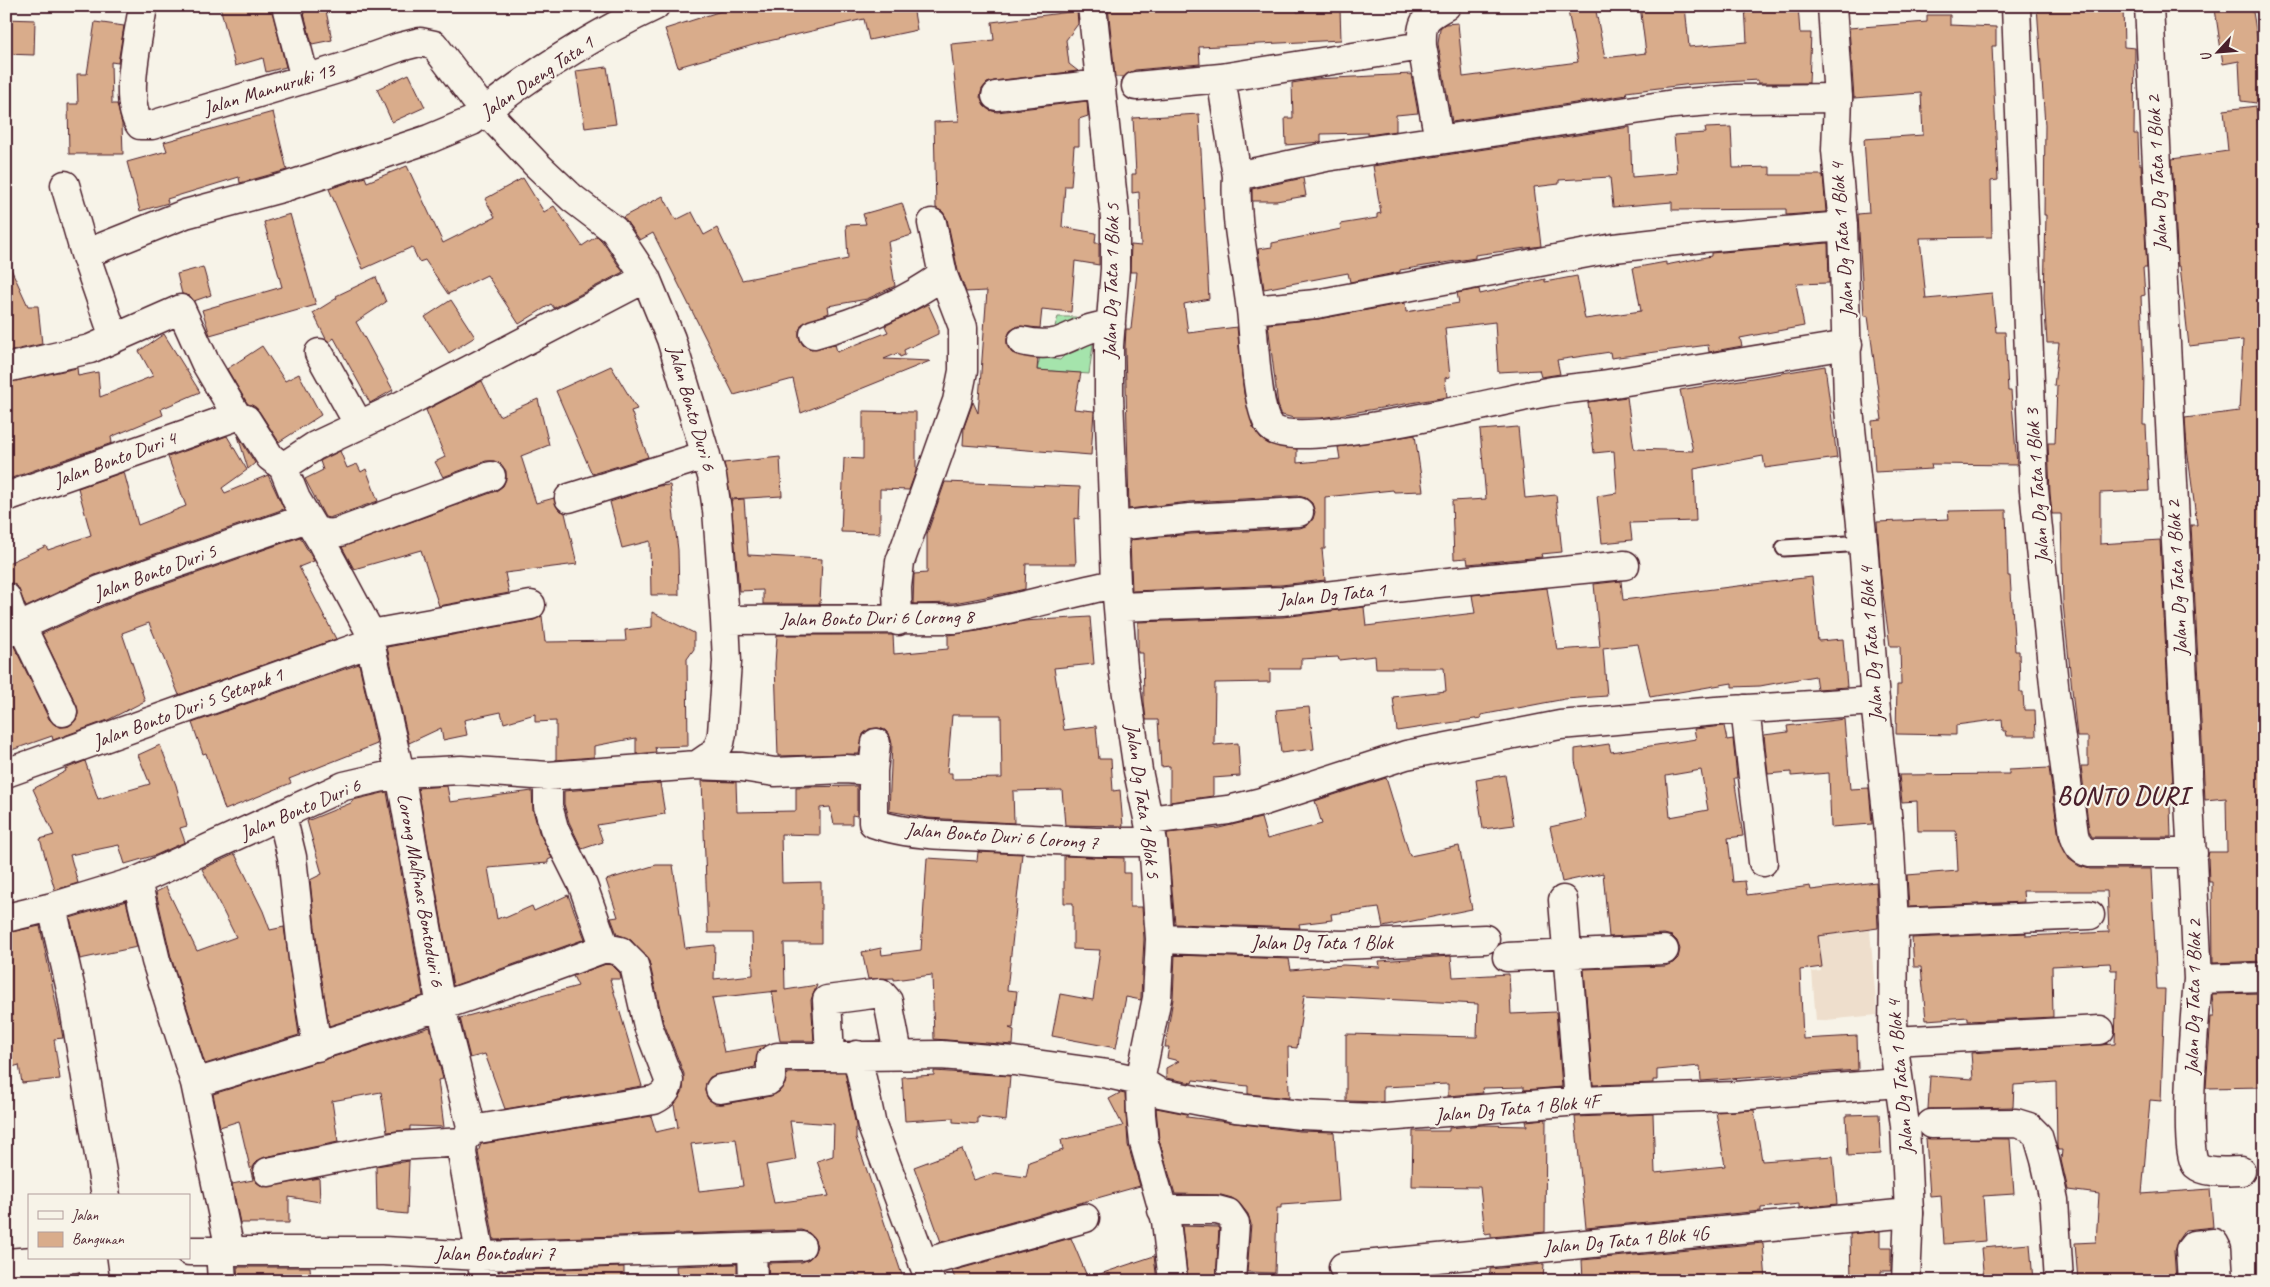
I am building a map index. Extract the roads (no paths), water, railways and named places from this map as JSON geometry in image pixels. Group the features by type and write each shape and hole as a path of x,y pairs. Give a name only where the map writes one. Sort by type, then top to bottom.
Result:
{"street":[{"name":"Jalan Mannuruki 13","path":"143,6 132,89 134,117 140,125 152,125 420,42 434,45 479,116"},
{"path":"286,6 305,79"},
{"name":"Jalan Daeng Tata 1","path":"85,254 185,214 285,188 429,139 479,116 510,91 614,25 655,6"},
{"name":"Jalan Dg Tata 1 Blok 5","path":"1092,6 1115,218 1115,269 1109,394 1117,596 1123,667 1138,771 1151,831 1160,939 1157,998 1140,1082 1144,1143 1162,1210 1173,1281"},
{"path":"1439,140 1422,46 1421,26 1425,19 1446,6"},
{"name":"Jalan Dg Tata 1 Blok 4","path":"1832,6 1838,98 1836,150 1843,226 1848,345 1848,400 1864,543 1875,701 1888,832 1894,922 1893,1041 1906,1125 1909,1212 1906,1281"},
{"name":"Jalan Dg Tata 1 Blok 3","path":"2016,6 2034,490 2055,694 2074,834 2077,845 2090,854 2193,853"},
{"name":"Jalan Dg Tata 1 Blok 2","path":"2149,6 2169,436 2193,853 2198,979 2190,1104 2192,1150 2193,1160 2197,1166 2205,1170 2241,1172"},
{"path":"1136,86 1221,78 1422,46"},
{"path":"1221,78 1237,176 1239,228 1251,310 1255,364 1264,416 1271,429 1287,435 1342,430 1414,419 1548,392 1613,384 1848,345"},
{"path":"996,96 1101,84"},
{"path":"1237,176 1326,157 1674,104 1736,99 1838,98"},
{"name":"Jalan Bonto Duri 6","path":"479,116 553,181 614,230 646,278 672,339 712,476 717,510 725,620 727,662 720,743 713,754 697,765"},
{"path":"65,185 85,254 110,326"},
{"path":"898,621 897,587 900,562 958,401 963,371 963,327 944,275 932,223"},
{"path":"1251,310 1344,299 1614,248 1702,238 1843,226"},
{"path":"814,334 842,326 901,300 925,288 944,275"},
{"path":"6,368 90,350 181,309 230,418 246,419 270,457 283,466 315,446 572,319 646,278"},
{"path":"1022,341 1041,344 1055,342 1092,328 1111,326"},
{"path":"319,353 359,425"},
{"name":"Jalan Bonto Duri 4","path":"6,497 230,418"},
{"path":"569,498 706,455"},
{"name":"Lorong Malfinas Bontoduri 6","path":"283,466 370,639 400,773 441,1007 468,1136 462,1153 483,1268"},
{"name":"Jalan Bonto Duri 5","path":"15,629 100,590 311,525 329,534 340,532 491,476"},
{"path":"1115,526 1190,518 1299,512"},
{"name":"Jalan Dg Tata 1","path":"1117,596 1282,601 1625,565"},
{"name":"Jalan Bonto Duri 6 Lorong 8","path":"725,620 898,621 955,619 987,615 1068,594 1117,596"},
{"path":"6,596 15,629 63,712"},
{"name":"Jalan Bonto Duri 5 Setapak 1","path":"6,773 370,639 531,605"},
{"path":"1151,831 1261,802 1406,754 1560,725 1745,709 1875,701"},
{"path":"1745,709 1763,862"},
{"path":"873,771 876,743"},
{"name":"Jalan Bonto Duri 6","path":"6,918 52,907 137,881 344,786 400,773 461,770 548,776 697,765 742,767 775,772 845,769 873,771"},
{"name":"Jalan Bonto Duri 6 Lorong 7","path":"873,771 873,823 882,826 945,836 1096,842 1151,831"},
{"path":"548,776 548,806 554,828 583,886 605,948"},
{"path":"282,816 292,857 303,958 316,1047"},
{"path":"137,881 156,961 195,1083 225,1250 222,1281"},
{"path":"1563,900 1579,1101"},
{"path":"52,907 71,990 106,1194"},
{"path":"1894,922 2090,915"},
{"name":"Jalan Dg Tata 1 Blok","path":"1160,939 1342,945 1485,940"},
{"path":"195,1083 441,1007 605,948 620,951 634,964 648,1026 669,1080 668,1088 663,1096 654,1100 468,1136 398,1146 268,1172"},
{"path":"1507,957 1664,950"},
{"path":"2198,979 2264,977"},
{"path":"898,1054 888,1001 881,993 827,1000 844,1055 904,1207 927,1272 1085,1218"},
{"path":"1893,1041 2100,1030"},
{"name":"Jalan Dg Tata 1 Blok 4F","path":"720,1089 768,1081 771,1078 773,1058 898,1054 941,1055 1038,1064 1108,1074 1140,1082 1160,1093 1205,1102 1268,1112 1335,1117 1418,1116 1579,1101 1735,1096 1898,1083"},
{"path":"1931,1124 2016,1123 2029,1126 2038,1136 2054,1200 2059,1281"},
{"path":"1162,1210 1217,1210 1228,1213 1235,1223 1231,1281"},
{"name":"Jalan Dg Tata 1 Blok 4G","path":"1343,1267 1909,1212"},
{"path":"2192,1281 2190,1250 2194,1245 2214,1243 2217,1249 2220,1281"},
{"name":"Jalan Bontoduri 7","path":"190,1251 383,1251 483,1268 801,1246"},
{"path":"752,1249 753,1281"},
{"path":"6,1262 40,1260"},
{"path":"92,1260 94,1281"}],"lane":[{"path":"1784,548 1864,543"}],"district":[{"name":"BONTO DURI","path":"2123,796"}]}
